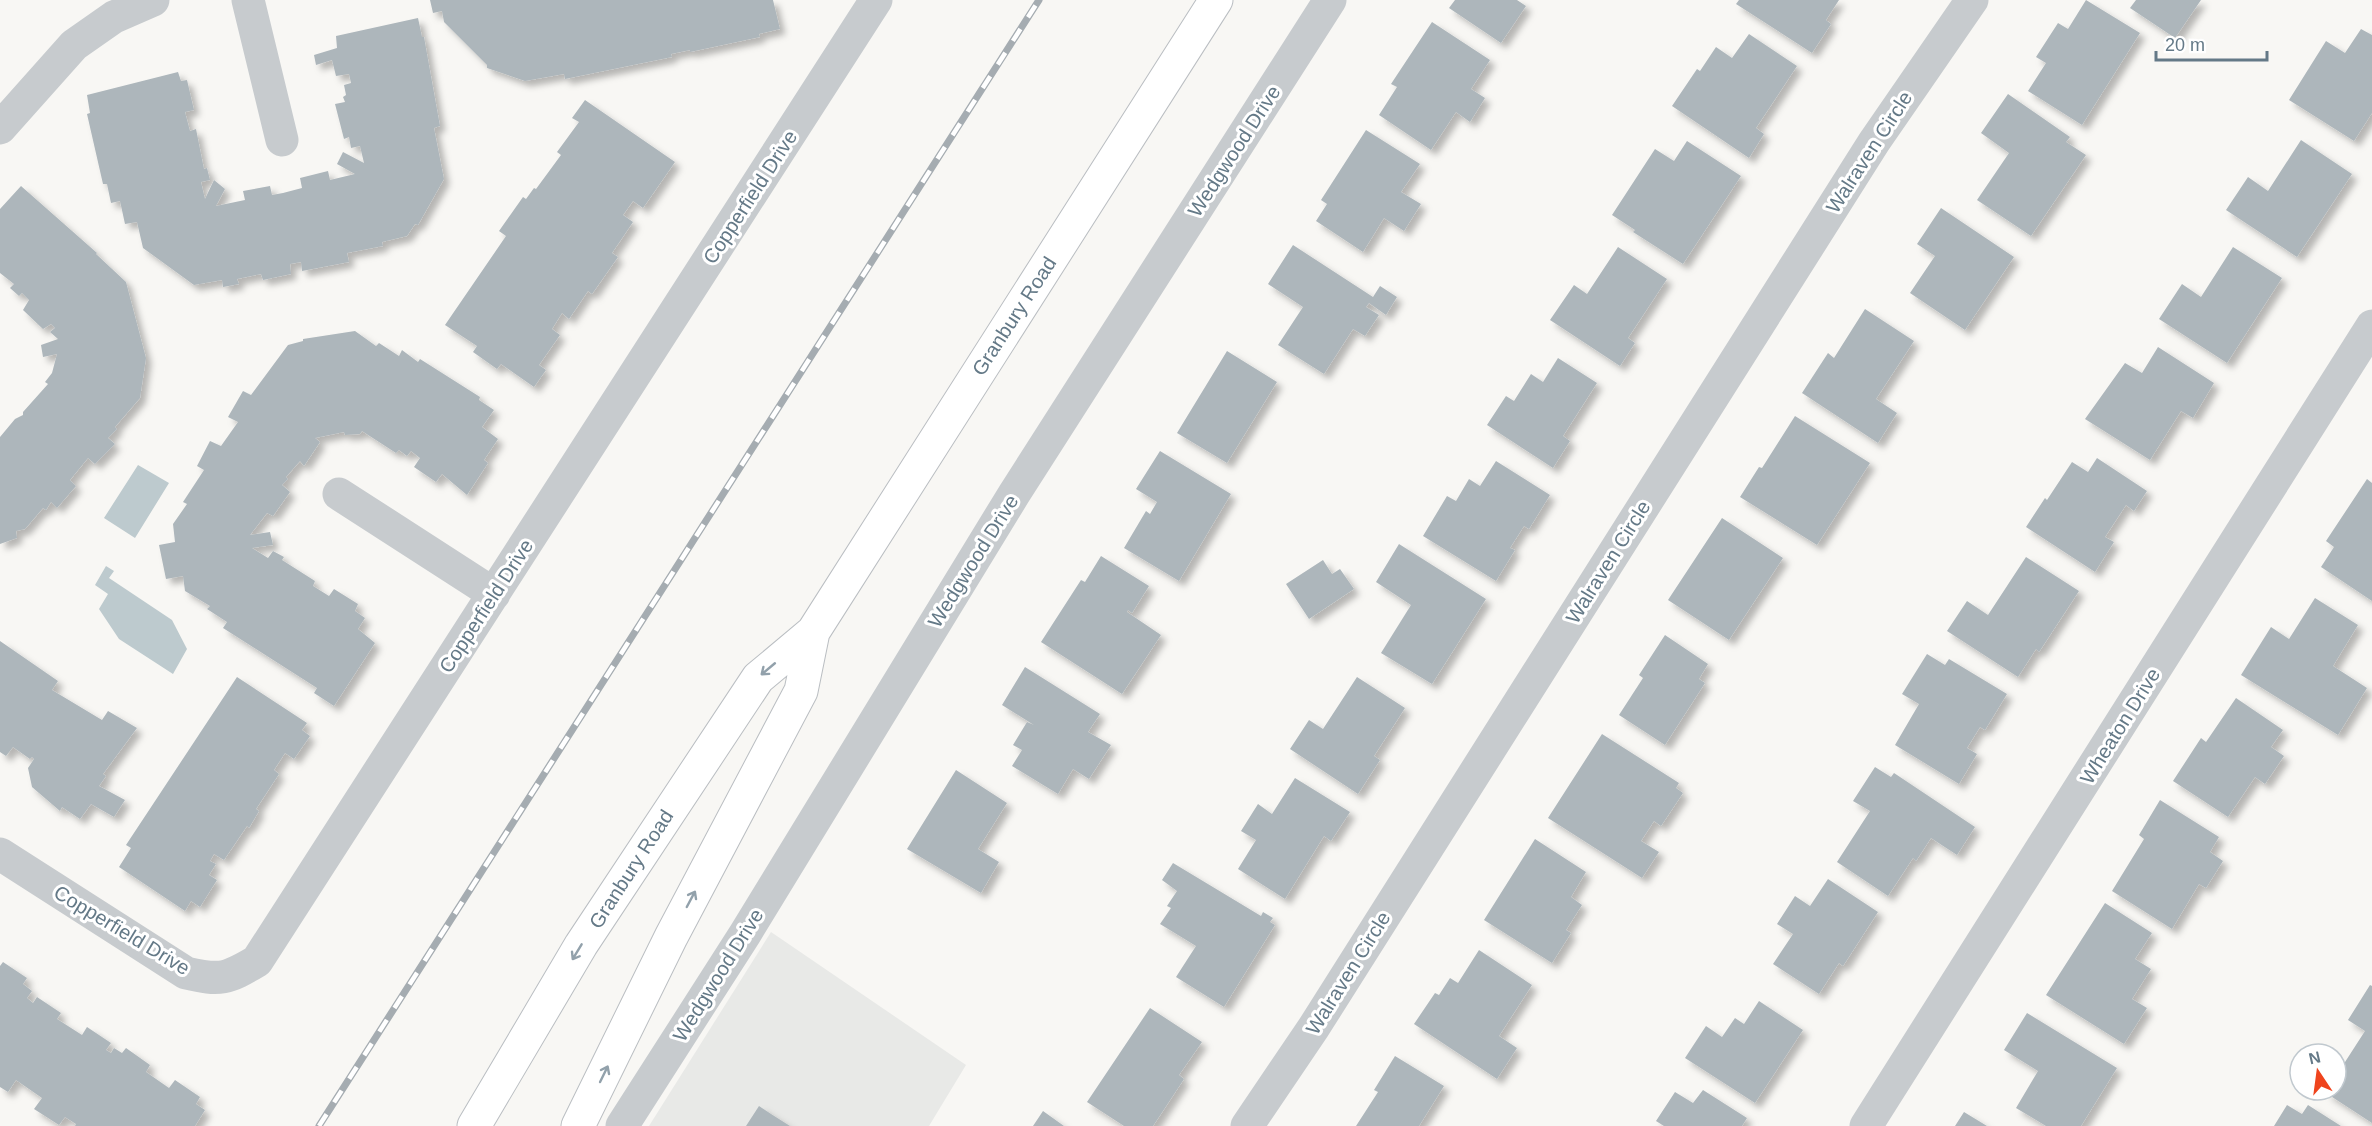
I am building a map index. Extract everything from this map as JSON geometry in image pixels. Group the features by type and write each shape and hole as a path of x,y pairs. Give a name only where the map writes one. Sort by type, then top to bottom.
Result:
{"main road":[{"name":"Granbury Road","path":"474,1126 581,945 758,678 813,632 1216,0"},
{"name":"Granbury Road","path":"578,1126 671,937 801,691 813,632"}],"street":[{"path":"0,128 74,45 114,16 153,0"},
{"path":"248,0 282,140"},
{"name":"Copperfield Drive","path":"0,854 186,973 214,980 233,976 257,961 876,0"},
{"name":"Wedgwood Drive","path":"622,1126 745,933 1014,494 1330,0"},
{"name":"Walraven Circle","path":"1247,1126 1320,1017 1874,142 1972,0"},
{"name":"Wheaton Drive","path":"1866,1126 2372,326"},
{"path":"339,494 494,594"}],"shaded area":[{"path":"138,465 169,483 135,538 104,518"},
{"path":"106,566 114,571 109,578 172,620 187,649 173,674 119,639 99,609 108,594 95,585"},
{"path":"771,932 966,1065 929,1126 649,1126"}],"building":[{"path":"430,0 773,0 780,29 759,34 760,37 671,54 672,57 565,79 564,74 525,81 487,68 487,65 444,22 442,11 433,13"},
{"path":"1455,0 1517,0 1526,6 1501,43 1449,8"},
{"path":"1739,0 1839,0 1826,20 1831,24 1812,53 1736,4"},
{"path":"2086,0 2140,33 2082,125 2028,91 2046,63 2036,57 2058,23 2068,29"},
{"path":"2136,0 2201,0 2175,38 2130,8"},
{"path":"418,18 422,37 424,37 440,126 434,128 444,179 418,225 415,224 407,236 382,242 383,246 347,253 349,262 302,271 301,262 290,264 291,274 263,280 261,274 237,279 239,284 223,287 222,280 194,285 143,248 137,222 125,224 120,201 111,203 107,184 103,184 87,114 90,113 87,95 178,72 181,81 187,80 194,110 185,112 190,131 196,129 204,169 207,168 210,180 201,182 205,199 214,180 225,189 216,206 245,200 243,191 270,186 272,195 283,193 302,188 300,178 328,171 330,180 355,174 337,164 343,152 364,163 360,146 351,148 349,137 344,139 335,104 345,102 344,85 351,83 349,74 336,76 332,60 316,65 314,55 337,48 336,36"},
{"path":"1432,22 1490,60 1471,89 1485,98 1470,122 1456,112 1431,150 1379,115 1397,87 1391,84"},
{"path":"2361,29 2372,35 2372,113 2354,141 2289,100 2326,41 2345,53"},
{"path":"1749,34 1797,66 1756,128 1764,134 1749,158 1672,106 1697,69 1700,71 1716,47 1732,58"},
{"path":"2008,94 2070,137 2066,142 2086,155 2031,236 1977,200 2009,153 1981,133"},
{"path":"585,100 675,162 643,208 633,201 623,215 633,222 612,253 618,257 592,294 588,291 569,319 562,313 552,329 560,335 539,365 546,370 534,387 501,364 497,369 473,352 477,346 445,325 506,236 499,231 523,197 526,199 534,188 536,189 561,155 557,152 579,122 572,118"},
{"path":"1366,130 1420,164 1401,192 1421,204 1404,231 1384,218 1363,252 1316,221 1327,204 1321,200"},
{"path":"2301,140 2352,174 2297,257 2226,210 2248,177 2268,191"},
{"path":"1687,141 1741,176 1683,264 1633,232 1635,230 1612,215 1655,149 1674,161"},
{"path":"21,186 97,253 126,282 146,358 140,398 108,438 115,444 95,464 88,458 70,480 76,486 57,508 51,502 46,510 43,508 25,529 16,531 17,538 0,544 0,437 15,419 23,415 23,412 48,384 45,382 52,373 57,354 43,357 41,345 58,339 50,332 55,328 51,324 43,329 23,310 29,300 22,293 19,296 10,288 14,284 0,273 0,209"},
{"path":"1941,208 2014,257 1965,330 1910,293 1935,256 1917,244"},
{"path":"1293,245 1373,297 1380,286 1397,297 1386,315 1369,303 1366,307 1379,315 1365,336 1353,329 1324,374 1278,345 1303,307 1268,284"},
{"path":"1618,247 1667,279 1628,338 1635,343 1620,366 1550,320 1574,285 1587,294"},
{"path":"2233,247 2282,278 2227,363 2159,319 2182,284 2201,297"},
{"path":"1865,309 1914,341 1876,399 1897,413 1878,443 1802,393 1828,353 1834,358"},
{"path":"355,331 376,346 379,343 399,356 402,350 418,362 420,359 480,397 479,400 494,410 482,427 498,439 484,460 488,463 467,495 442,474 436,482 414,467 420,458 411,451 407,456 399,450 396,453 362,431 360,434 345,435 344,432 315,438 320,442 304,466 300,461 282,485 290,492 273,516 267,513 250,535 270,532 273,545 252,548 268,558 273,551 284,557 282,560 315,581 313,586 329,596 334,589 358,604 355,611 365,618 358,629 375,643 334,706 314,693 317,688 223,628 227,622 207,609 210,606 185,591 183,576 166,579 159,545 175,542 173,524 187,504 183,502 204,470 197,466 210,441 221,446 238,422 228,417 243,391 251,395 288,345 303,341 303,339"},
{"path":"2158,347 2214,383 2193,418 2181,411 2150,460 2085,419 2125,363 2142,373"},
{"path":"1227,351 1277,382 1227,463 1177,433"},
{"path":"1558,358 1597,383 1563,436 1570,441 1553,468 1487,425 1506,396 1514,401 1531,374 1543,382"},
{"path":"1795,416 1870,463 1817,545 1740,497 1759,467 1762,468"},
{"path":"1160,451 1231,494 1179,581 1124,548 1146,511 1150,514 1157,502 1136,489"},
{"path":"2097,458 2147,491 2134,511 2126,505 2105,537 2114,542 2095,572 2026,527 2072,462 2088,472"},
{"path":"1496,461 1550,495 1529,529 1524,526 1510,548 1515,550 1496,581 1423,536 1447,496 1456,501 1469,479 1480,486"},
{"path":"2367,479 2372,483 2372,601 2321,567 2334,547 2326,541"},
{"path":"1722,518 1783,558 1729,640 1668,600"},
{"path":"1399,544 1486,599 1432,684 1381,653 1411,605 1376,582"},
{"path":"1101,556 1149,586 1132,613 1128,610 1127,612 1161,635 1122,694 1041,642 1081,580 1085,582"},
{"path":"2026,557 2079,591 2039,652 2036,649 2018,677 1947,631 1967,601 1988,615"},
{"path":"1323,560 1332,574 1340,569 1354,589 1309,619 1286,584"},
{"path":"2315,598 2358,625 2333,666 2367,688 2338,735 2241,675 2271,627 2289,639"},
{"path":"1665,635 1708,664 1699,679 1705,683 1665,745 1619,715 1643,678 1639,675"},
{"path":"0,641 58,681 52,690 102,720 108,711 137,728 103,774 106,776 99,786 125,800 114,817 91,804 80,819 62,807 60,811 32,787 28,768 34,759 32,757 30,759 13,747 6,756 0,752"},
{"path":"1927,654 1945,665 1949,659 2007,694 1985,730 1980,727 1967,748 1977,754 1959,784 1895,745 1919,704 1902,694"},
{"path":"1025,667 1100,714 1088,732 1111,745 1089,779 1073,769 1058,794 1012,766 1022,750 1013,745 1027,722 1034,725 1002,705"},
{"path":"237,677 307,723 302,730 310,736 294,759 285,753 274,770 279,774 256,809 259,811 249,828 247,826 224,860 214,854 210,861 216,864 209,875 217,880 200,907 191,901 185,911 119,867 131,848 126,845"},
{"path":"1357,677 1405,708 1374,756 1380,760 1358,794 1290,749 1309,720 1323,729"},
{"path":"2236,698 2283,730 2271,747 2284,756 2265,784 2255,777 2228,817 2173,781 2201,738 2206,742"},
{"path":"1602,734 1679,783 1676,788 1683,793 1661,826 1654,821 1641,841 1659,852 1642,878 1548,818"},
{"path":"1875,767 1891,777 1894,773 1975,827 1957,855 1931,838 1916,861 1913,858 1888,896 1837,862 1870,811 1853,801"},
{"path":"956,770 1007,803 978,849 999,862 981,893 907,849"},
{"path":"1295,778 1350,812 1331,841 1324,836 1285,899 1238,869 1256,840 1241,831 1258,804 1272,814"},
{"path":"2160,800 2219,837 2210,852 2223,861 2206,888 2199,884 2172,929 2112,891 2144,839 2139,835"},
{"path":"1535,839 1586,872 1571,897 1582,905 1566,930 1571,933 1552,963 1484,920"},
{"path":"1173,863 1261,916 1263,912 1273,918 1270,922 1275,925 1224,1007 1176,977 1196,946 1160,924 1171,908 1167,906 1177,891 1162,880"},
{"path":"1828,879 1878,912 1843,966 1839,963 1819,994 1773,964 1793,934 1777,924 1795,896 1810,906"},
{"path":"2105,903 2152,933 2135,959 2151,969 2132,999 2147,1008 2124,1044 2046,995"},
{"path":"1479,950 1532,985 1499,1036 1517,1048 1497,1079 1414,1024 1435,993 1439,995 1450,978 1458,983"},
{"path":"3,962 27,978 23,984 32,991 27,998 33,1003 37,997 61,1013 57,1019 82,1035 87,1027 111,1043 106,1050 111,1053 114,1048 122,1053 126,1048 150,1065 146,1072 169,1088 175,1080 200,1097 196,1104 205,1110 195,1126 75,1126 76,1124 65,1117 59,1125 34,1109 42,1098 16,1080 8,1092 0,1087 0,966"},
{"path":"2370,985 2372,986 2372,1123 2340,1102 2348,1102 2348,1057 2365,1031 2348,1020"},
{"path":"1759,1001 1803,1030 1755,1103 1685,1058 1706,1026 1722,1037 1735,1018 1744,1024"},
{"path":"1150,1008 1202,1042 1179,1075 1184,1079 1153,1126 1124,1126 1087,1102"},
{"path":"2027,1013 2117,1068 2081,1126 2046,1126 2016,1108 2038,1071 2004,1050"},
{"path":"1395,1056 1444,1086 1419,1126 1356,1126 1378,1092 1374,1090"},
{"path":"1703,1090 1747,1118 1742,1126 1664,1126 1656,1121 1675,1092 1693,1103"},
{"path":"2287,1105 2302,1114 2308,1105 2341,1126 2274,1126"},
{"path":"759,1106 771,1114 790,1126 746,1126"},
{"path":"1043,1111 1064,1126 1033,1126"},
{"path":"1964,1112 1987,1126 1955,1126"}],"railway":[{"path":"319,1126 1039,0"}]}
